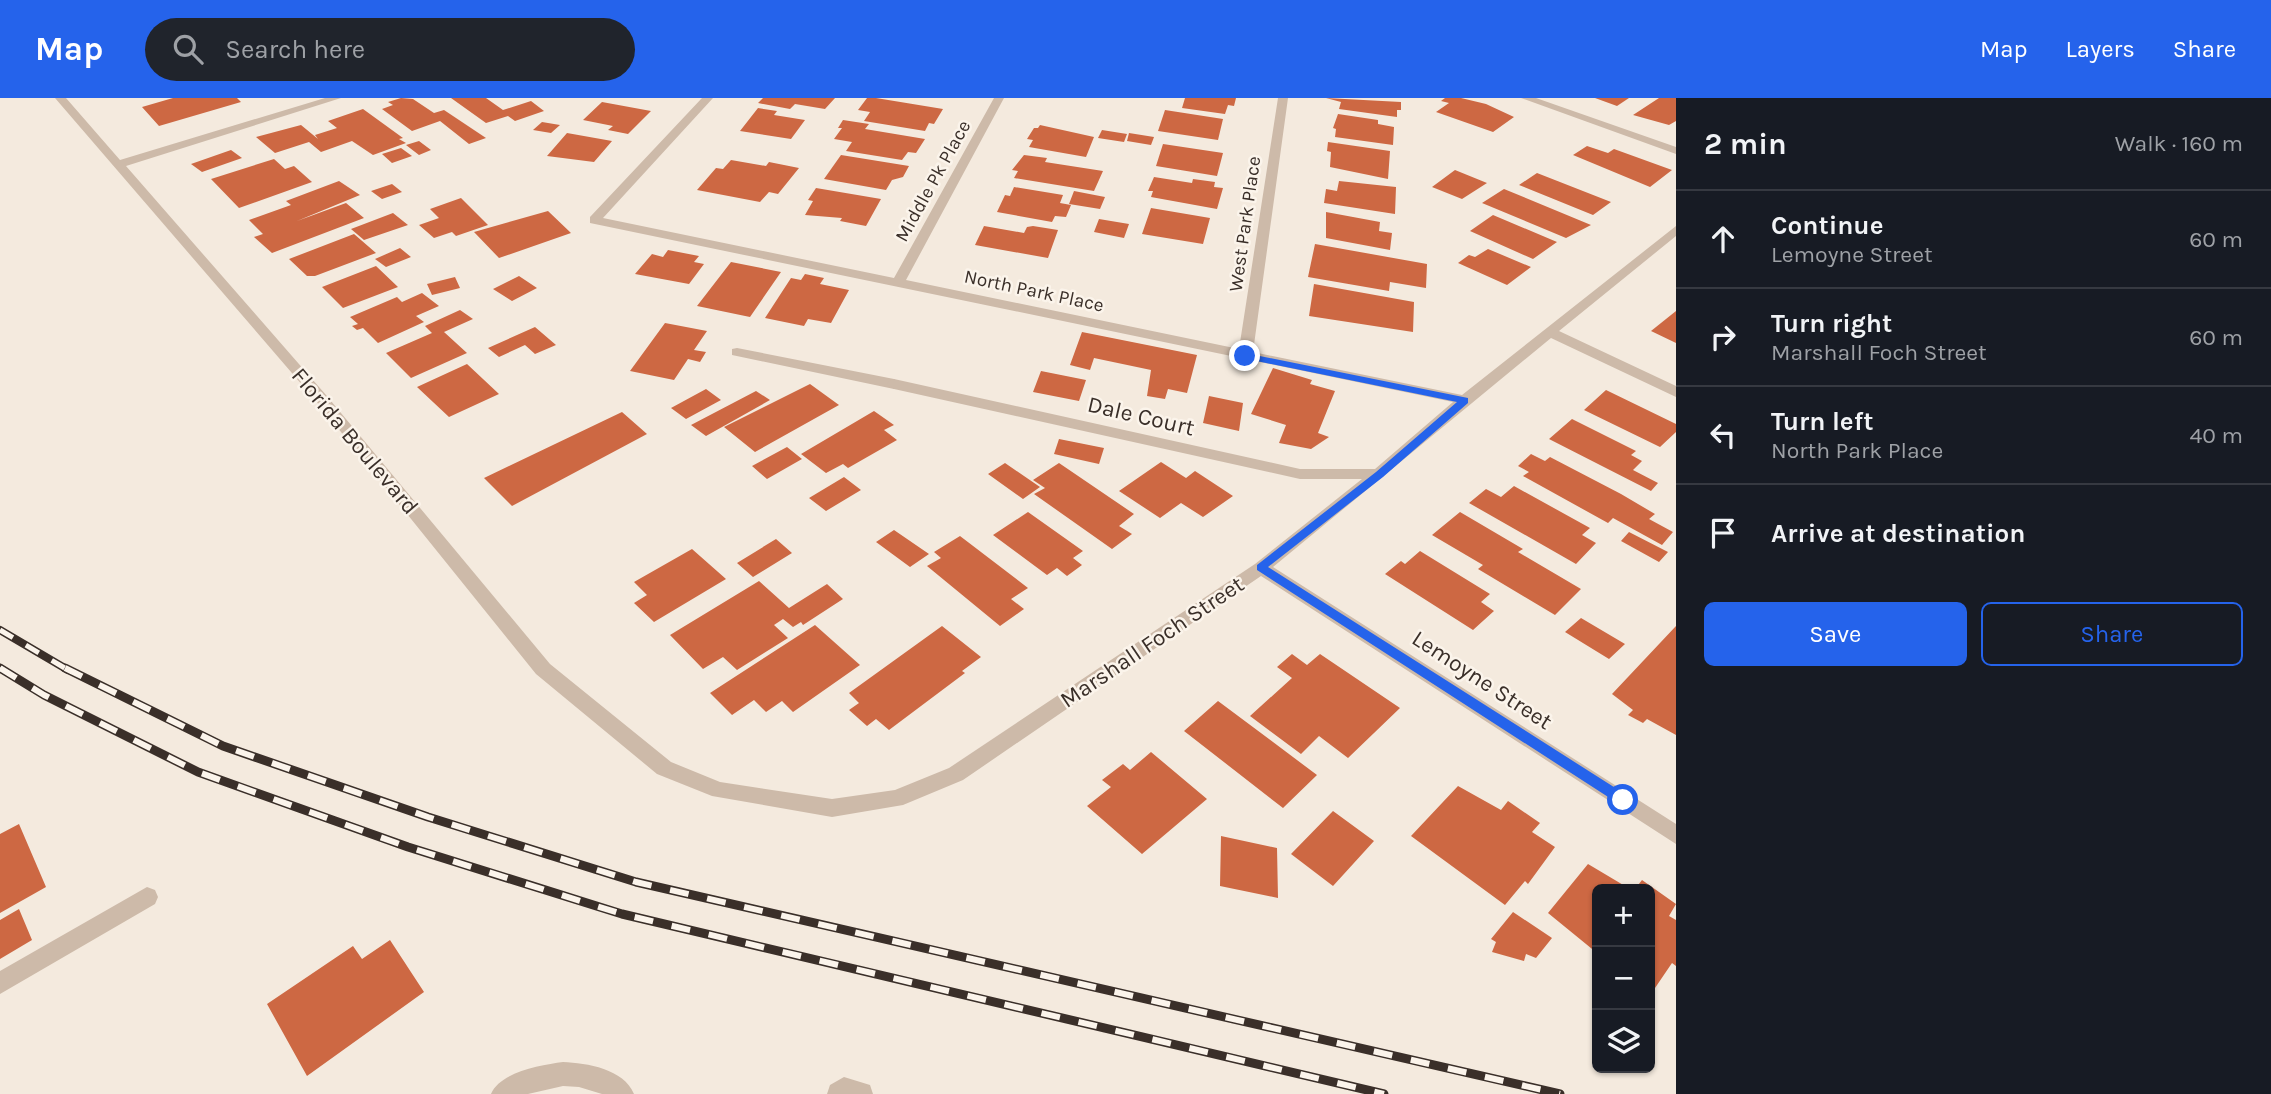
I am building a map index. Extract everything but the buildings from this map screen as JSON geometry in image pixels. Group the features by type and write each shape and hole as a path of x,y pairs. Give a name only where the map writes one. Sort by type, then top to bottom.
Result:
{"street":[{"name":"Florida Boulevard","path":"61,98 321,398 543,669 664,768"},
{"path":"120,164 336,98"},
{"name":"North Park Place","path":"708,98 594,220 1465,400"},
{"name":"Middle Pk Place","path":"898,281 999,98"},
{"name":"West Park Place","path":"1245,356 1283,98"},
{"path":"1526,98 1676,151"},
{"name":"Marshall Foch Street","path":"664,768 719,790 832,808 896,799 956,774 1261,568 1676,230"},
{"path":"1551,333 1676,392"},
{"name":"Dale Court","path":"737,352 1300,474 1379,474"},
{"name":"Lemoyne Street","path":"1261,568 1676,835"},
{"path":"0,983 147,897"},
{"path":"503,1094 530,1079 574,1073 610,1083 622,1094"},
{"path":"839,1094 844,1089 861,1094"}],"railway":[{"path":"0,630 68,670"},
{"path":"3,670 0,668 44,695 198,772 408,847 622,914 1384,1094"},
{"path":"65,668 223,746 428,817 636,882 1560,1094"}],"route":[{"path":"1245,356 1465,400 1379,474 1261,568 1623,800"}]}
